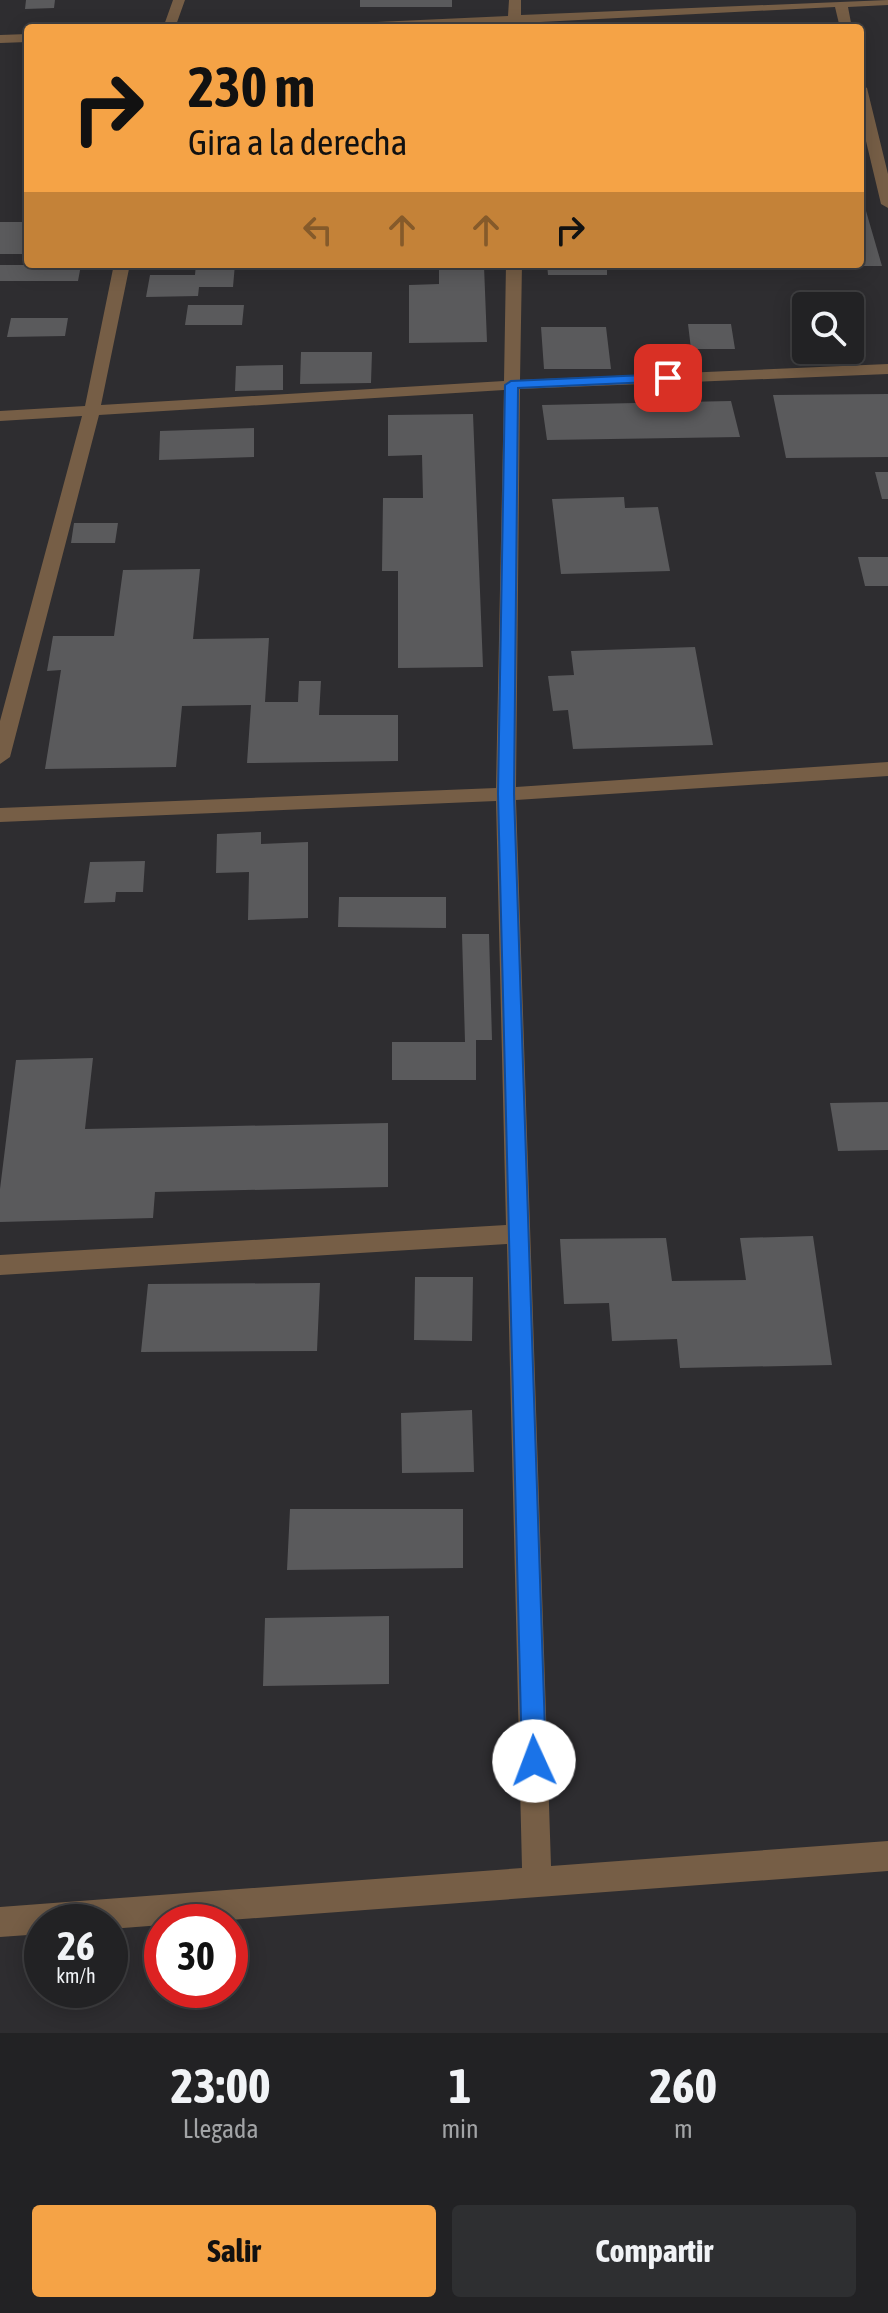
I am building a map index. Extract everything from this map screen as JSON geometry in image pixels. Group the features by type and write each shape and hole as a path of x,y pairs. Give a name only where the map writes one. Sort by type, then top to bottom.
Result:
{"street":[{"path":"170,24 179,0"},
{"path":"515,0 514,24 888,1"},
{"path":"840,2 845,24"},
{"path":"0,39 24,38"},
{"path":"864,101 882,158 888,204"},
{"path":"0,757 92,411 121,268"},
{"path":"514,268 506,794 537,1884"},
{"path":"0,416 511,385 888,369"},
{"path":"0,815 506,794 888,769"},
{"path":"0,1265 517,1234"},
{"path":"0,1922 888,1856"}],"building":[{"path":"26,0 55,0 54,8 25,9"},
{"path":"360,0 452,0 452,7 360,7"},
{"path":"864,211 866,211 882,266 864,266"},
{"path":"0,222 24,222 24,254 0,254"},
{"path":"0,265 80,268 78,281 0,281"},
{"path":"196,268 235,268 233,287 199,287 198,296 146,297 150,275 195,275"},
{"path":"439,268 484,268 487,342 409,343 409,285 439,284"},
{"path":"547,268 607,268 607,275 548,275"},
{"path":"188,305 244,305 242,325 185,325"},
{"path":"11,318 68,318 65,336 7,337"},
{"path":"688,324 731,324 735,349 691,349"},
{"path":"541,327 606,327 611,369 544,369"},
{"path":"301,352 372,352 371,383 300,384"},
{"path":"283,365 283,390 235,391 236,366"},
{"path":"888,394 888,457 786,458 773,395"},
{"path":"731,401 740,437 547,440 542,405"},
{"path":"473,414 483,667 398,668 398,571 382,571 383,498 423,498 422,455 388,456 388,415"},
{"path":"254,428 254,457 159,460 160,431"},
{"path":"875,472 888,472 888,499 882,499"},
{"path":"624,497 625,508 658,507 670,571 561,574 552,499"},
{"path":"74,523 118,523 115,543 71,543"},
{"path":"858,557 888,557 888,586 865,586"},
{"path":"200,569 193,639 269,638 265,702 298,702 299,681 321,681 319,715 398,715 398,761 247,763 251,705 182,706 176,767 45,769 61,670 47,671 53,636 114,636 123,570"},
{"path":"695,647 713,745 573,749 568,710 553,711 548,676 574,675 571,651"},
{"path":"261,832 261,844 308,842 308,918 248,920 249,872 216,873 217,834"},
{"path":"145,861 143,892 116,892 115,902 84,903 90,862"},
{"path":"339,897 446,897 446,928 338,927"},
{"path":"462,934 489,934 492,1040 476,1040 476,1080 392,1080 392,1042 465,1042"},
{"path":"93,1058 85,1129 388,1123 388,1187 155,1192 153,1218 0,1222 0,1189 16,1060"},
{"path":"888,1102 888,1150 838,1151 830,1103"},
{"path":"813,1236 832,1365 680,1368 677,1339 612,1341 609,1303 564,1304 560,1239 666,1238 672,1281 746,1280 740,1238"},
{"path":"415,1277 473,1277 472,1341 414,1340"},
{"path":"320,1283 317,1351 141,1352 148,1284"},
{"path":"472,1410 474,1472 402,1473 401,1413"},
{"path":"290,1509 463,1509 463,1568 287,1570"},
{"path":"389,1616 389,1684 263,1686 265,1618"}],"route":[{"path":"534,1761 506,794 511,385 668,378"}]}
